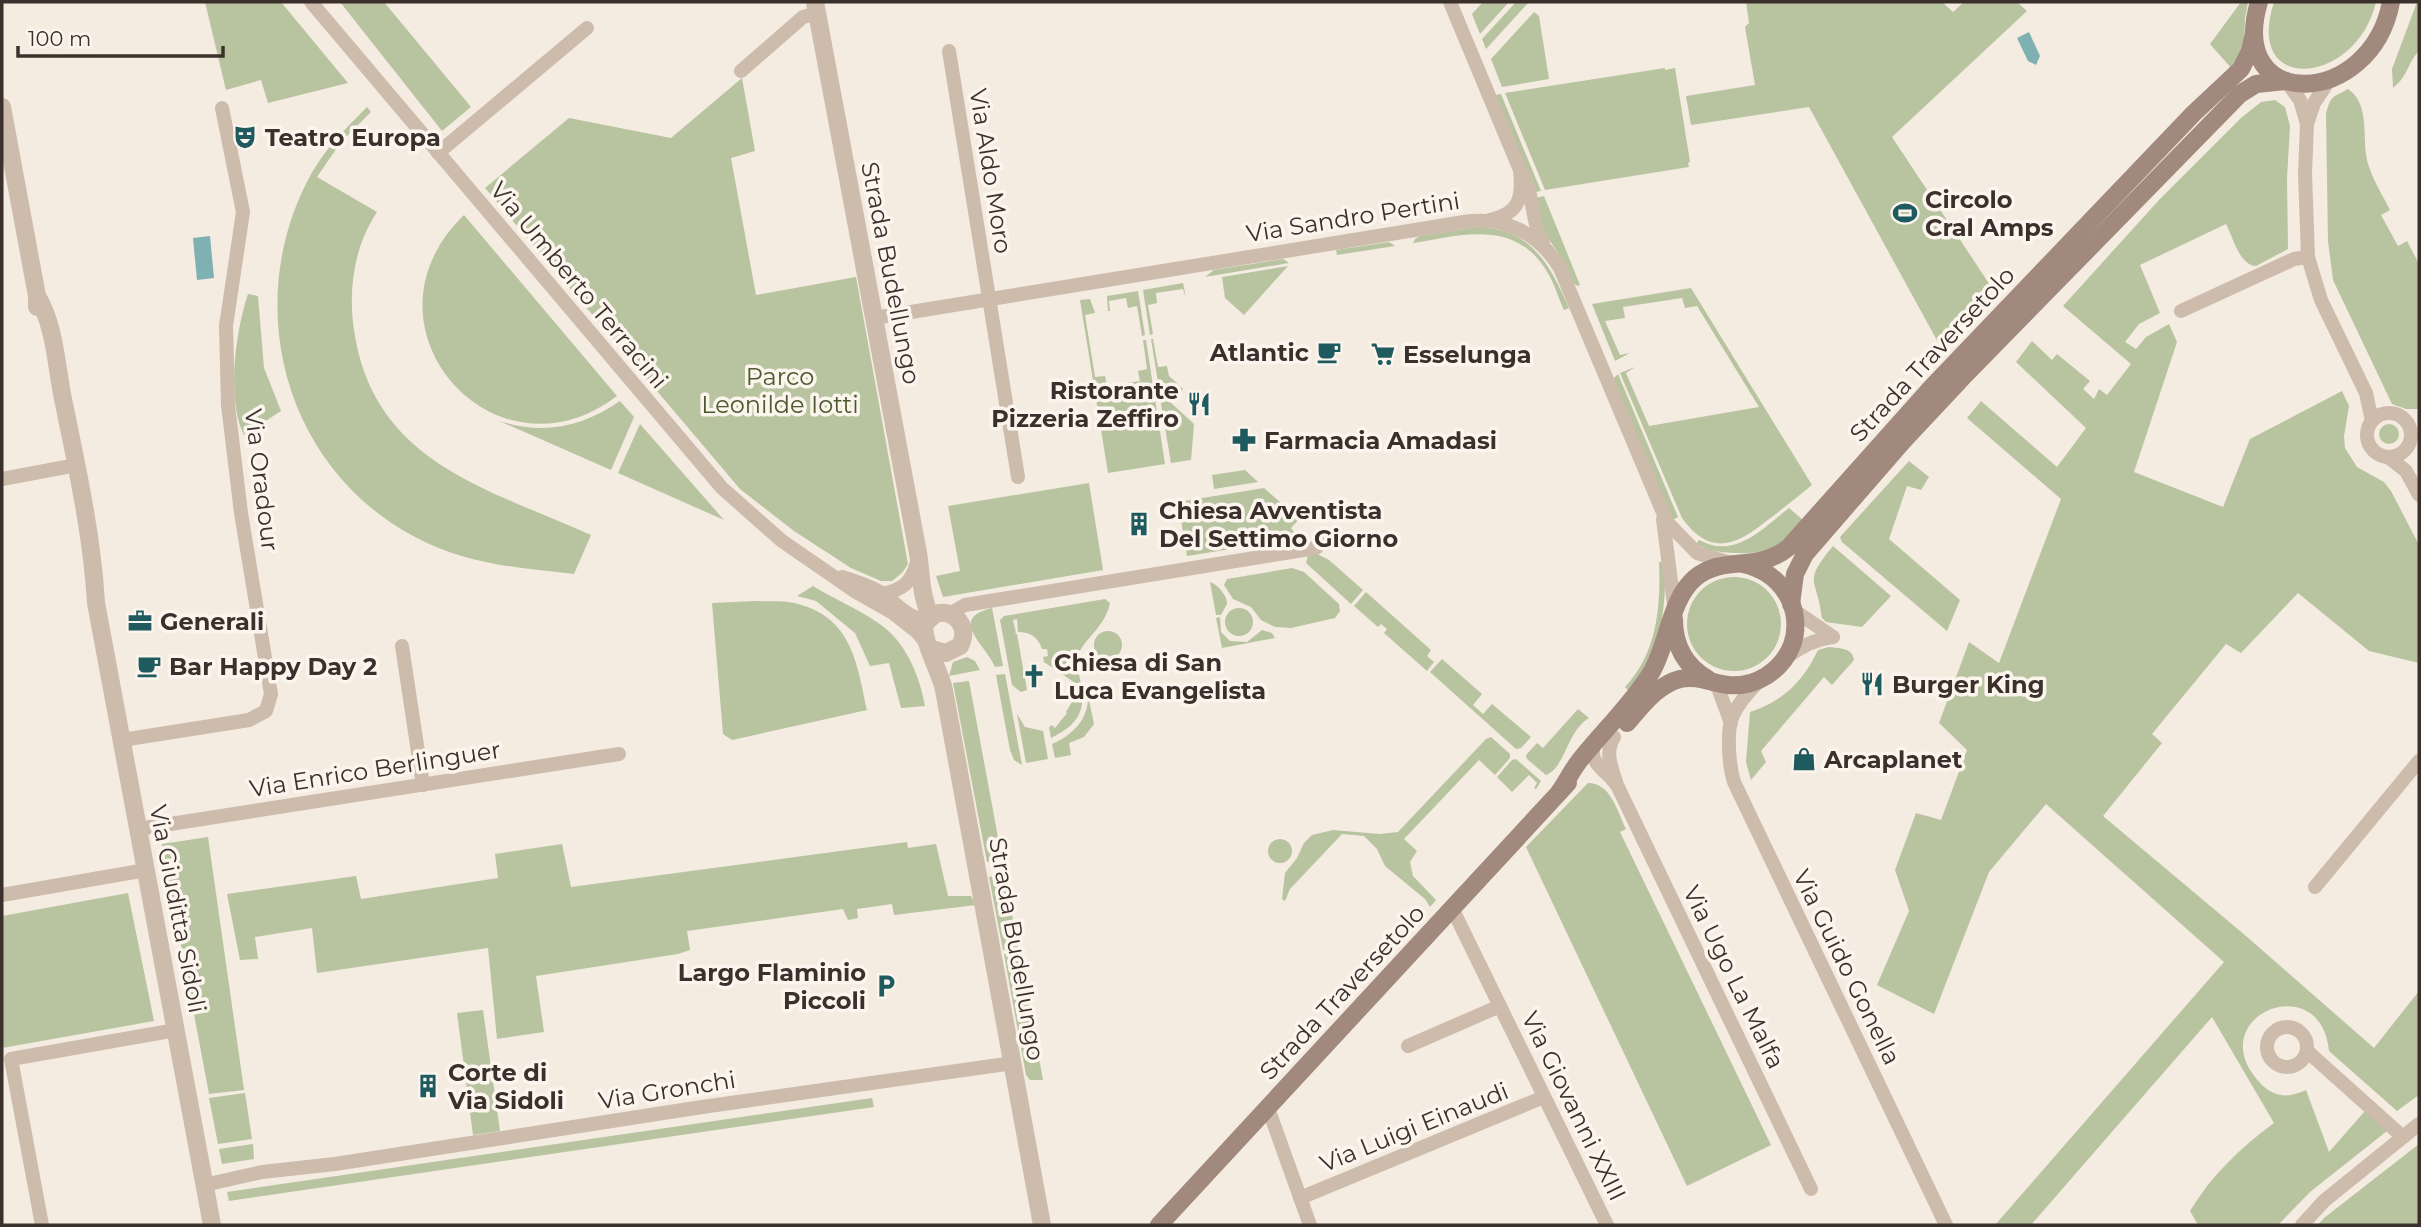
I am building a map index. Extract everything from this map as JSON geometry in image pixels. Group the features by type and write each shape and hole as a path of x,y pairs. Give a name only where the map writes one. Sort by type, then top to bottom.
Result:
{"main road":[{"name":"Strada Traversetolo","path":"1159,1225 1560,791 1600,753 1652,671 1683,591 1697,577 1714,567 1771,558 1789,547 1931,388 2194,113 2241,68 2250,51 2259,2"},
{"name":"Strada Traversetolo","path":"1783,662 1794,636 1795,617 1791,604 1795,574 1801,559 1903,441 2240,94 2256,84 2286,81 2308,85 2330,79 2354,65 2369,50 2386,22 2391,2"},
{"name":"Strada Traversetolo","path":"2254,33 2256,49 2263,63 2273,74 2286,81"},
{"path":"1738,564 1770,575 1784,589 1791,604"},
{"path":"1675,614 1675,638 1682,654 1693,669 1708,680"},
{"path":"1762,679 1783,662"},
{"name":"Strada Traversetolo","path":"1560,791 1600,753 1645,702 1665,685 1687,678 1735,685 1762,679"}],"street":[{"name":"Via Umberto Terracini","path":"311,2 711,476 766,528 856,592 899,618 929,646"},
{"path":"1450,2 1529,186 1537,231 1549,253"},
{"path":"741,71 816,7"},
{"name":"Strada Budellungo","path":"816,7 923,580 943,618 962,642 951,652 942,681"},
{"path":"438,153 587,28"},
{"name":"Via Aldo Moro","path":"949,51 1018,477"},
{"path":"2330,79 2314,103 2307,124 2305,174 2308,257 2321,300 2366,393 2384,416 2407,422 2415,430 2404,451 2406,471 2419,495"},
{"path":"2286,81 2300,100 2307,124"},
{"name":"Via Giuditta Sidoli","path":"2,107 65,467 86,571 96,603"},
{"name":"Via Oradour","path":"122,740 248,720 266,711 271,694 241,513 228,405 226,326 243,212 222,108"},
{"path":"1520,170 1522,194 1514,207 1511,217 1513,224 1524,229 1530,226 1532,214"},
{"path":"1483,220 1500,217 1514,207"},
{"name":"Via Sandro Pertini","path":"874,318 1483,220 1501,223 1518,228 1536,240 1549,253 1562,274 1662,514 1679,538 1697,553 1738,564"},
{"path":"2181,311 2294,259 2308,257"},
{"name":"Via Giuditta Sidoli","path":"37,296 46,312 49,325 92,557 96,603 212,1225"},
{"path":"2406,471 2388,457 2375,452 2368,441 2368,427 2384,416 2419,414"},
{"path":"2388,457 2404,451"},
{"path":"2,479 65,467"},
{"name":"Via Sandro Pertini","path":"1662,514 1675,614"},
{"path":"943,618 970,614 994,602 1316,548 1322,542"},
{"path":"883,594 894,592 910,582 914,576 918,554"},
{"name":"Via Umberto Terracini","path":"834,574 861,582 919,619 943,618"},
{"path":"1783,662 1796,650 1833,637 1798,613 1791,604"},
{"name":"Strada Budellungo","path":"943,618 924,629 942,681 1042,1225"},
{"path":"402,646 423,785"},
{"path":"929,646 940,653 951,652"},
{"path":"1731,723 1739,705 1762,679"},
{"name":"Via Guido Gonella","path":"1708,680 1718,688 1731,723 1730,762 1736,788 1947,1225"},
{"name":"Via Ugo La Malfa","path":"1600,753 1811,1189"},
{"name":"Via Enrico Berlinguer","path":"138,828 619,754"},
{"path":"2315,887 2419,761"},
{"path":"2,895 146,870"},
{"name":"Via Giovanni XXIII","path":"1452,908 1607,1225"},
{"name":"Via Giovanni XXIII","path":"1408,1046 1500,1006"},
{"path":"42,1225 11,1059 176,1030"},
{"path":"2307,1051 2403,1137"},
{"name":"Via Gronchi","path":"204,1185 262,1172 335,1164 702,1107 1013,1063"},
{"name":"Via Luigi Einaudi","path":"1300,1198 1544,1097"},
{"path":"1268,1108 1310,1225"},
{"path":"2302,1225 2330,1196 2419,1124"}],"green space":[{"path":"205,2 281,2 348,83 268,103 261,80 226,90"},
{"path":"340,2 384,2 471,107 442,131"},
{"path":"1483,2 1509,2 1480,34 1472,14"},
{"path":"1516,2 1529,2 1486,49 1482,39"},
{"name":"Circolo Cral Amps","path":"1746,2 1942,2 1953,12 1964,2 2017,2 2027,11 1892,137 1992,288 1939,344 1809,107 1691,125 1686,96 1755,85 1745,27 1749,23"},
{"path":"2241,2 2248,2 2244,46 2232,69 2210,44"},
{"path":"2274,2 2376,2 2365,30 2348,50 2327,64 2306,69 2288,66 2274,54 2269,33"},
{"path":"2417,2 2419,51 2402,79 2393,88 2392,69"},
{"path":"1534,12 1539,16 1549,79 1502,87 1491,59"},
{"path":"1675,68 1689,167 1545,190 1505,93"},
{"name":"Parco Leonilde Iotti","path":"742,78 755,151 731,158 756,295 856,277 908,564 892,581 881,581 851,568 794,531 740,489 485,188 569,118 671,138"},
{"path":"2348,89 2360,103 2369,166 2390,210 2381,215 2398,246 2407,241 2419,264 2419,409 2406,409 2392,404 2333,280 2328,241 2326,114 2333,98"},
{"path":"1501,94 1541,191 1535,192 1495,95"},
{"path":"2275,100 2285,107 2290,126 2287,179 2288,249 2256,266 2250,264 2241,256 2226,224 2140,265 2160,313 2139,324 2125,342 2136,349 2146,337 2169,324 2177,342 2134,472 2223,507 2250,439 2342,391 2349,406 2344,436 2345,448 2357,467 2384,482 2391,491 2419,545 2419,663 2369,651 2298,593 2241,653 2226,644 2152,734 2162,743 2103,816 2374,1048 2419,991 2419,1095 2397,1111 2329,1051 2321,1025 2306,1011 2287,1006 2268,1011 2252,1022 2244,1039 2246,1061 2262,1085 2278,1095 2306,1090 2329,1152 2365,1111 2387,1131 2310,1192 2278,1225 2198,1225 2190,1211 2207,1186 2238,1152 2274,1123 2212,1017 2031,1225 1995,1225 2224,962 2046,804 1989,872 1934,1014 1877,985 1909,911 1895,870 1916,813 1941,820 1967,750 1939,723 1969,642 1999,663 2061,499 1967,418 1981,401 2057,467 2086,428 2016,362 2032,341 2052,360 2057,354 2090,381 2083,389 2094,399 2099,389 2107,395 2131,364 2063,306 2159,200 2241,118 2261,102"},
{"path":"367,107 371,112 341,142 317,177 377,212 358,254 353,284 352,315 365,375 384,411 410,440 440,464 512,502 591,535 574,574 512,567 473,559 415,537 370,507 334,469 306,426 288,379 278,328 279,277 289,225 310,176 343,131"},
{"path":"1544,196 1580,285 1578,286 1574,284 1563,260 1543,231 1536,198"},
{"path":"464,215 617,396 570,420 525,423 484,409 452,382 430,345 423,303 433,258"},
{"path":"1471,228 1491,228 1522,239 1544,261 1569,308 1564,310 1546,270 1533,254 1519,243 1486,234 1413,243 1420,236"},
{"path":"1389,242 1395,246 1337,255 1336,250"},
{"path":"1283,259 1289,263 1205,277 1214,270"},
{"path":"1288,266 1244,315 1225,298 1222,277"},
{"path":"1183,283 1186,298 1183,289 1156,293 1157,303 1148,305 1153,334 1150,335 1143,290"},
{"path":"1691,288 1812,485 1757,528 1735,541 1724,543 1703,539 1682,518 1620,373 1635,367 1626,373 1649,426 1759,407 1697,306 1685,308 1682,298 1623,307 1625,318 1605,321 1620,355 1630,353 1615,361 1592,304"},
{"path":"1138,291 1145,335 1142,336 1137,306 1128,308 1126,298 1109,301 1108,311 1107,296"},
{"path":"248,294 258,296 264,368 281,411 244,435 235,403 234,384 237,345"},
{"path":"1090,299 1095,313 1085,315 1095,377 1105,376 1107,386 1140,381 1138,371 1147,369 1143,340 1146,340 1165,464 1108,473 1080,300"},
{"path":"1151,339 1158,367 1167,366 1169,376 1183,389 1175,398 1158,382"},
{"path":"1618,374 1678,517 1673,520 1613,379"},
{"path":"1159,392 1194,424 1191,460 1171,463"},
{"path":"620,401 634,417 611,470 497,420 530,427 561,426 591,417"},
{"path":"640,424 724,520 618,473"},
{"path":"2385,424 2393,424 2399,434 2393,444 2385,444 2379,438 2379,430"},
{"path":"1909,461 1929,477 1921,490 1907,486 1889,539 1960,600 1947,631 1842,542 1840,537"},
{"path":"1245,470 1258,482 1214,489 1212,475"},
{"path":"1089,483 1103,570 943,597 936,576 960,571 948,506"},
{"path":"1264,488 1299,519 1291,528 1294,532 1288,540 1187,556 1178,502"},
{"path":"1789,508 1803,520 1780,544 1766,551 1733,553 1714,551 1696,544 1699,540 1712,545 1736,544 1759,532"},
{"path":"1833,546 1891,596 1862,627 1826,622 1822,618 1814,580 1817,567"},
{"path":"1317,554 1329,560 1363,590 1351,604 1306,563 1308,556"},
{"path":"1659,562 1665,562 1665,595 1660,631 1649,665 1640,679 1628,690 1625,687 1644,659 1655,629"},
{"path":"1292,568 1304,572 1339,604 1340,611 1335,618 1291,628 1275,627 1261,620 1251,607 1233,599 1224,585 1227,579"},
{"path":"1734,577 1752,581 1767,591 1777,606 1781,624 1777,642 1767,657 1752,667 1734,671 1716,667 1701,657 1691,642 1687,624 1691,606 1701,591 1716,581"},
{"path":"1210,582 1226,597 1227,604 1221,615 1216,615"},
{"path":"813,586 869,617 893,636 912,664 925,706 901,708 889,663 870,666 855,633 816,601 797,596"},
{"path":"1366,592 1431,650 1427,656 1434,662 1427,671 1384,633 1387,629 1381,624 1378,627 1354,606"},
{"path":"1105,599 1110,603 1108,611 1076,659 1076,664 1081,686 1082,696 1080,713 1070,726 1051,738 1049,727 1052,725 1055,728 1067,713 1081,687 1044,662 1043,657 1048,656 1047,649 1042,649 1033,636 1018,632 1017,619 1013,620 1014,634 1017,634 1027,690 1021,692 1012,685 1000,620 1004,616"},
{"path":"755,601 798,604 830,620 849,645 860,676 867,710 732,740 723,734 712,603"},
{"path":"992,608 1003,666 995,667 973,633 971,625 972,619 979,613"},
{"path":"1239,608 1249,612 1253,622 1249,632 1239,636 1229,632 1225,622 1229,612"},
{"path":"1220,617 1221,632 1230,641 1247,642 1262,630 1272,633 1275,638 1222,648 1216,618"},
{"path":"1108,631 1118,635 1122,645 1118,655 1108,659 1098,655 1094,645 1098,635"},
{"path":"1829,647 1848,651 1854,660 1832,685 1824,677 1761,751 1766,762 1751,780 1746,762 1750,712 1791,689 1806,672 1818,650"},
{"path":"967,657 975,661 980,670 949,676 953,662"},
{"path":"1442,659 1482,694 1473,705 1483,714 1492,704 1531,737 1521,748 1516,749 1430,672"},
{"path":"1005,674 1022,765 1014,760 1010,750 996,675"},
{"path":"969,681 1002,859 987,862 953,683"},
{"path":"1088,695 1094,724 1084,737 1069,743 1071,755 1055,758 1052,744 1067,736 1083,719"},
{"path":"1578,709 1589,718 1575,732 1558,765 1546,775 1527,759 1526,755 1537,743 1543,748"},
{"path":"1017,714 1025,727 1043,731 1048,759 1026,763"},
{"path":"1491,737 1510,754 1510,758 1495,775 1479,760 1404,839 1417,851 1410,862 1413,876 1436,900 1430,907 1425,899 1385,866 1377,849 1364,836 1342,834 1290,889 1285,901 1282,899 1285,873 1312,835 1333,830 1380,834 1398,832 1486,739"},
{"path":"1516,759 1541,781 1536,789 1534,788 1537,783 1529,775 1512,792 1497,777"},
{"path":"1588,783 1596,784 1608,793 1616,807 1626,829 1620,832 1771,1145 1687,1186 1526,847"},
{"path":"208,837 244,1090 209,1094 162,844"},
{"path":"1280,839 1291,846 1292,851 1285,862 1280,863 1269,856 1268,851 1275,840"},
{"path":"907,842 908,848 936,844 948,896 971,896 976,905 894,915 892,904 857,909 858,918 848,920 843,909 687,931 690,950 678,954 536,976 544,1032 497,1039 488,948 317,973 312,928 255,937 258,959 240,960 227,894 356,876 361,899 498,878 495,854 562,844 571,887"},
{"path":"1005,874 1018,948 1003,950 989,877"},
{"path":"128,893 154,1021 2,1048 2,916"},
{"path":"1019,952 1043,1080 1030,1080 1026,1075 1004,954"},
{"path":"483,1010 500,1131 473,1135 457,1013"},
{"path":"245,1093 252,1139 218,1144 209,1098"},
{"path":"872,1098 874,1107 229,1201 227,1192"},
{"path":"253,1144 254,1159 222,1164 219,1149"},
{"path":"2419,1144 2419,1225 2318,1225 2324,1218"}],"water":[{"path":"2029,32 2040,56 2036,65 2028,61 2017,38"},
{"path":"210,236 214,278 197,280 193,238"}],"place":[{"name":"Teatro Europa","path":"245,137"},
{"name":"Circolo Cral Amps","path":"1905,213"},
{"name":"Atlantic","path":"1329,352"},
{"name":"Esselunga","path":"1383,354"},
{"name":"Ristorante Pizzeria Zeffiro","path":"1199,404"},
{"name":"Farmacia Amadasi","path":"1244,440"},
{"name":"Chiesa Avventista Del Settimo Giorno","path":"1139,524"},
{"name":"Generali","path":"140,621"},
{"name":"Bar Happy Day 2","path":"149,666"},
{"name":"Chiesa di San Luca Evangelista","path":"1034,676"},
{"name":"Burger King","path":"1872,684"},
{"name":"Arcaplanet","path":"1804,759"},
{"name":"Largo Flaminio Piccoli","path":"886,986"},
{"name":"Corte di Via Sidoli","path":"428,1086"}]}
